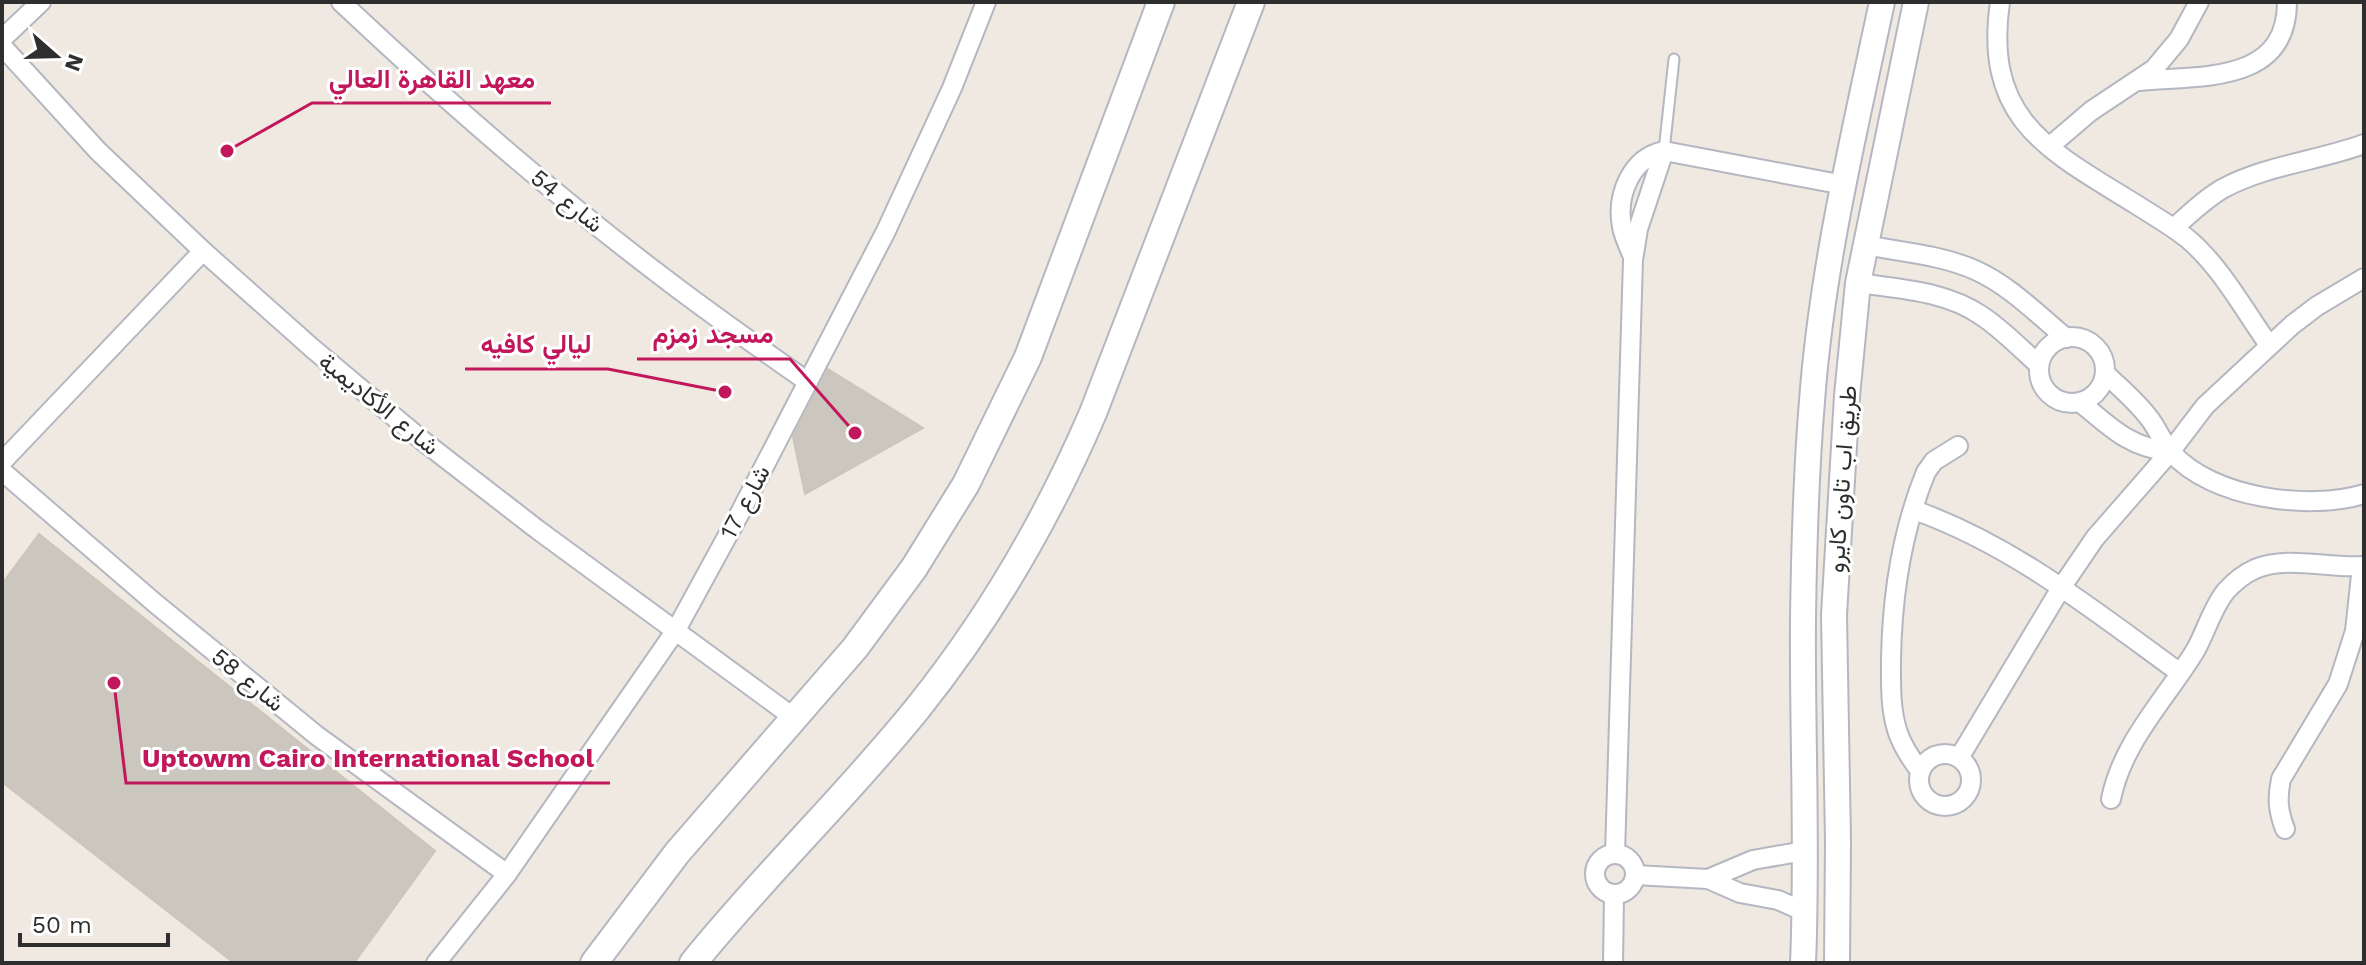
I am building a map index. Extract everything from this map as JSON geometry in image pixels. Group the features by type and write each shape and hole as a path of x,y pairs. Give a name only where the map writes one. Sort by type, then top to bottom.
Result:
{"main road":[{"path":"594,963 677,853 855,648 940,527 988,443 1039,327 1161,2"},
{"path":"693,963 915,711 975,632 1028,548 1093,413 1251,2"}],"street":[{"path":"2,39 41,2"},
{"name":"شارع 54","path":"341,2 417,74 549,187 660,276 808,382"},
{"name":"شارع 17","path":"436,963 507,874 676,630 886,231 952,88 986,2"},
{"name":"طريق اب تاون كايرو","path":"1803,963 1803,619 1812,397 1825,284 1882,2"},
{"name":"طريق اب تاون كايرو","path":"1837,963 1834,615 1839,504 1858,283 1916,2"},
{"path":"2000,2 1997,50 2007,97 2025,124 2085,173 2174,228 2202,253 2269,345"},
{"path":"2050,146 2091,111 2139,81 2168,55 2199,2"},
{"path":"2139,81 2229,72 2249,67 2267,56 2280,39 2287,19 2287,2"},
{"name":"شارع الأكاديمية","path":"2,46 98,151 203,251 312,348 423,441 538,530 793,717"},
{"path":"2174,228 2196,207 2249,177 2364,144"},
{"path":"1615,854 1633,260 1638,229 1664,151"},
{"path":"1633,260 1622,227 1620,203 1627,180 1652,154 1664,151 1844,185 1851,204 1851,258 1858,283 1919,291 1963,305 1983,316 2039,365"},
{"path":"1865,245 1950,261 1976,271 2001,285 2066,338"},
{"path":"2,462 203,251"},
{"path":"1959,758 2061,588 2095,538 2170,452 2205,406 2269,345 2317,306 2364,278"},
{"path":"2066,338 2083,339 2097,349 2104,364 2105,373 2094,394 2080,402 2064,402 2050,394 2041,381 2039,365 2048,347 2066,338"},
{"path":"2105,373 2150,419 2170,452 2188,467 2225,487 2266,499 2309,503 2364,494"},
{"path":"2080,402 2130,442 2150,450 2170,452"},
{"path":"1920,771 1932,757 1950,754 1965,764 1971,781 1969,790 1957,804 1939,806 1930,803 1919,789 1920,771 1899,736 1891,697 1894,589 1900,555 1926,472 1945,452 1958,446"},
{"name":"شارع 58","path":"2,471 156,604 316,735 507,874"},
{"path":"1914,510 1966,530 2061,588 2180,673"},
{"path":"2111,799 2115,780 2130,745 2197,646 2224,593 2237,580 2252,570 2270,564 2363,566 2355,631 2343,671 2325,710 2281,779 2277,796 2285,829"},
{"path":"1708,879 1753,860 1804,851 1818,868 1821,878 1828,963"},
{"path":"1615,854 1629,860 1635,875 1628,889 1614,895 1600,888 1594,874 1601,859 1615,854"},
{"path":"1635,875 1708,879 1740,893 1778,900 1805,912"},
{"path":"1613,963 1614,895"}],"lane":[{"path":"1664,151 1674,59"}],"building":[{"path":"828,369 923,428 805,494 793,437"},
{"path":"39,534 435,851 354,963 234,963 2,782 2,584"}],"place":[{"name":"معهد القاهرة العالي","path":"227,151"},
{"name":"ليالي كافيه","path":"725,392"},
{"name":"مسجد زمزم","path":"855,433"},
{"name":"Uptowm Cairo International School","path":"114,683"}]}
